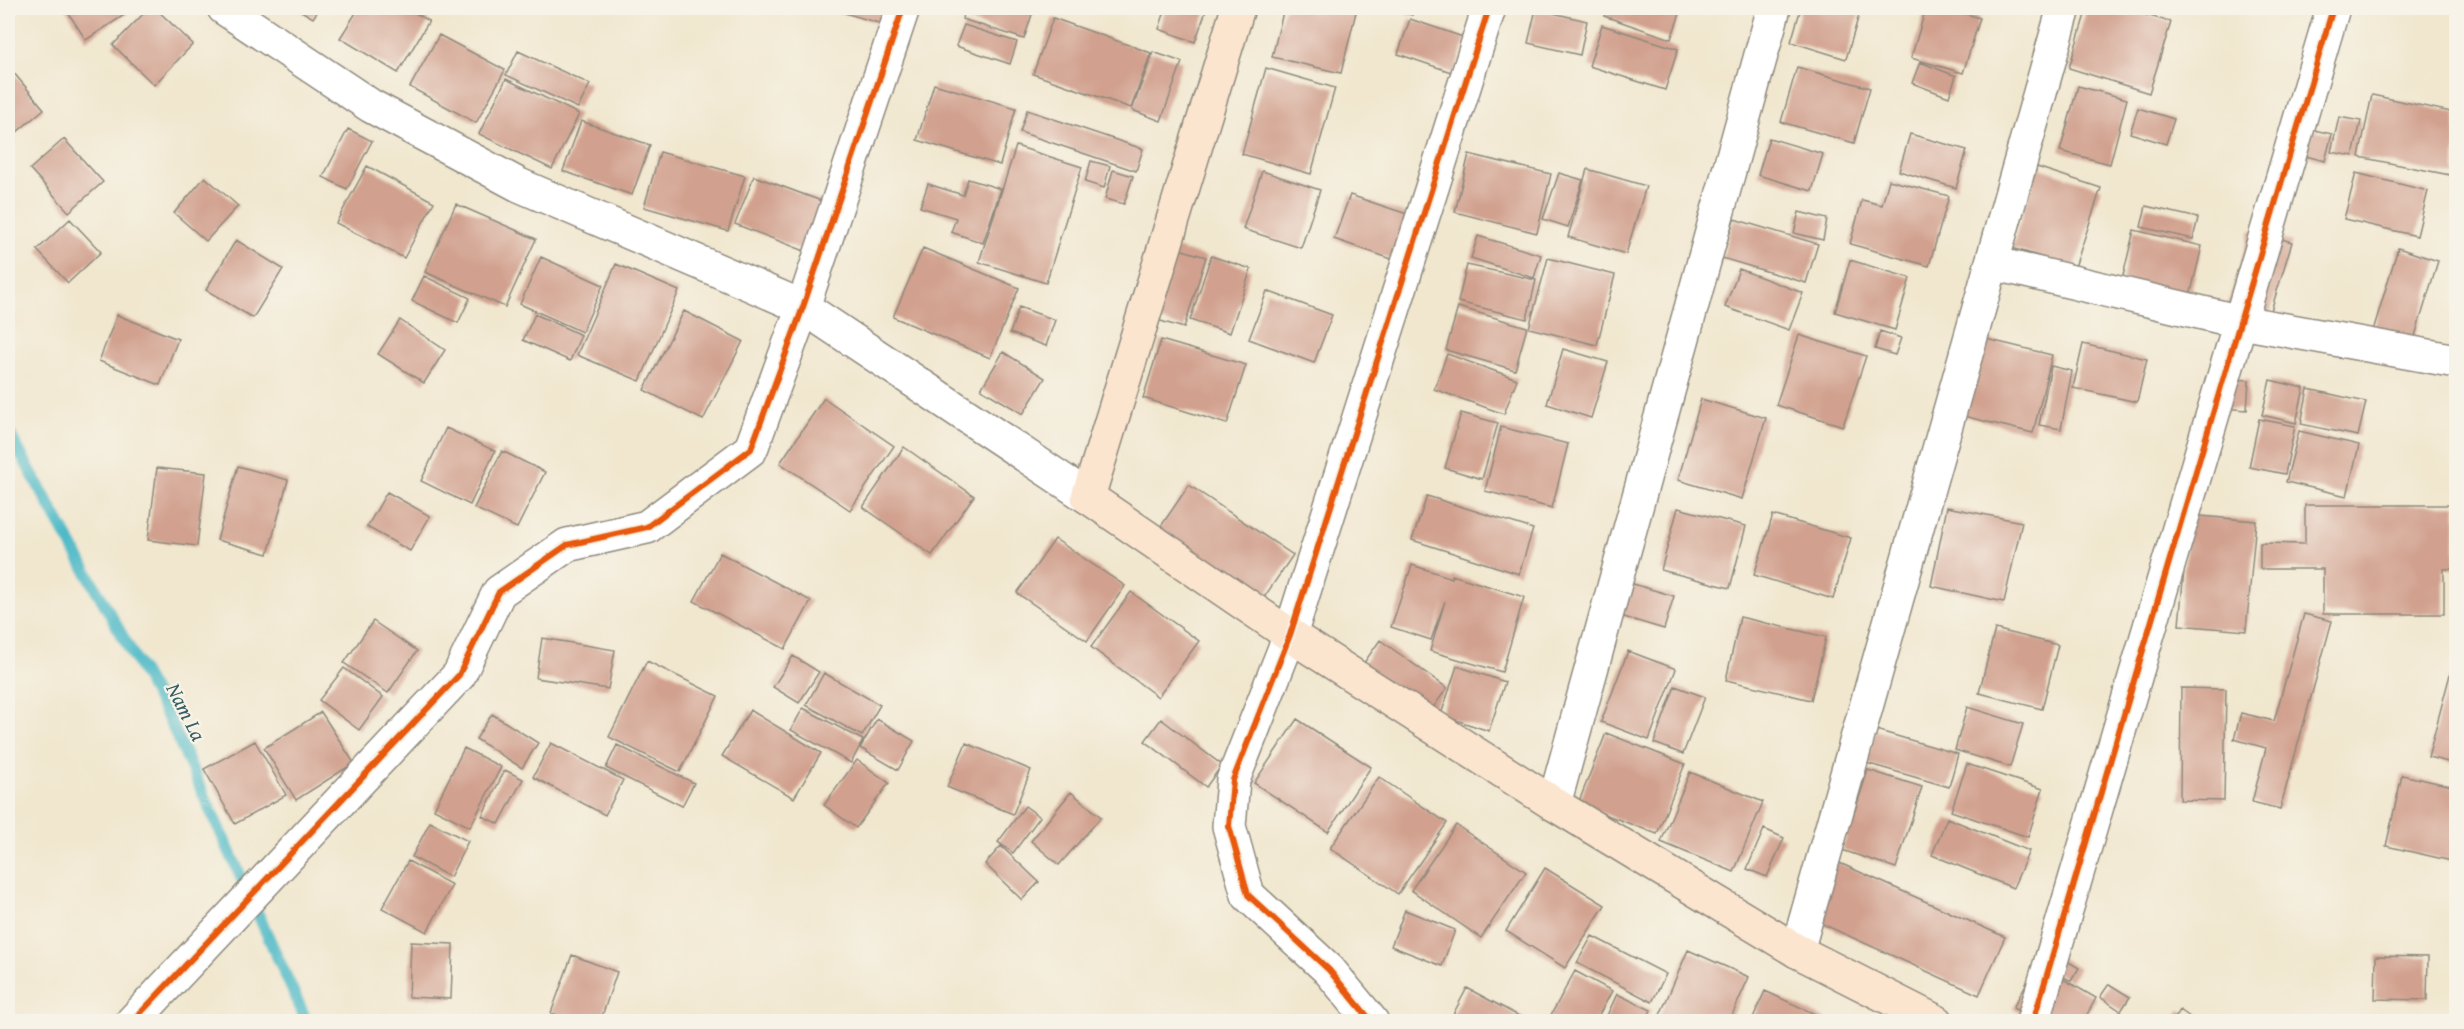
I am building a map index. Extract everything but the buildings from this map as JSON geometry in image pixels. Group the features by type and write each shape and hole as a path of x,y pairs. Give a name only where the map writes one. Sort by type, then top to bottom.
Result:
{"main road":[{"path":"1238,8 1088,498 1290,635 1554,804 1797,951 1937,1022"}],"street":[{"path":"224,8 371,106 519,185 803,307 1088,498"},
{"path":"132,1022 459,675 499,592 567,545 647,527 751,450 803,307 903,8"},
{"path":"1372,1022 1329,970 1248,895 1229,826 1233,780 1290,635 1489,8"},
{"path":"1554,804 1774,8"},
{"path":"1797,951 2064,8"},
{"path":"2033,1022 2333,8"},
{"path":"1992,263 2241,322 2457,361"}],"waterway":[{"name":"Nam La","path":"8,431 171,723 307,1022"}],"cycle path":[{"path":"132,1022 459,675 499,592 567,545 647,527 751,449 803,307 903,8"},
{"path":"1372,1022 1329,970 1248,895 1229,826 1233,780 1290,635 1489,8"},
{"path":"2033,1022 2333,8"}]}
